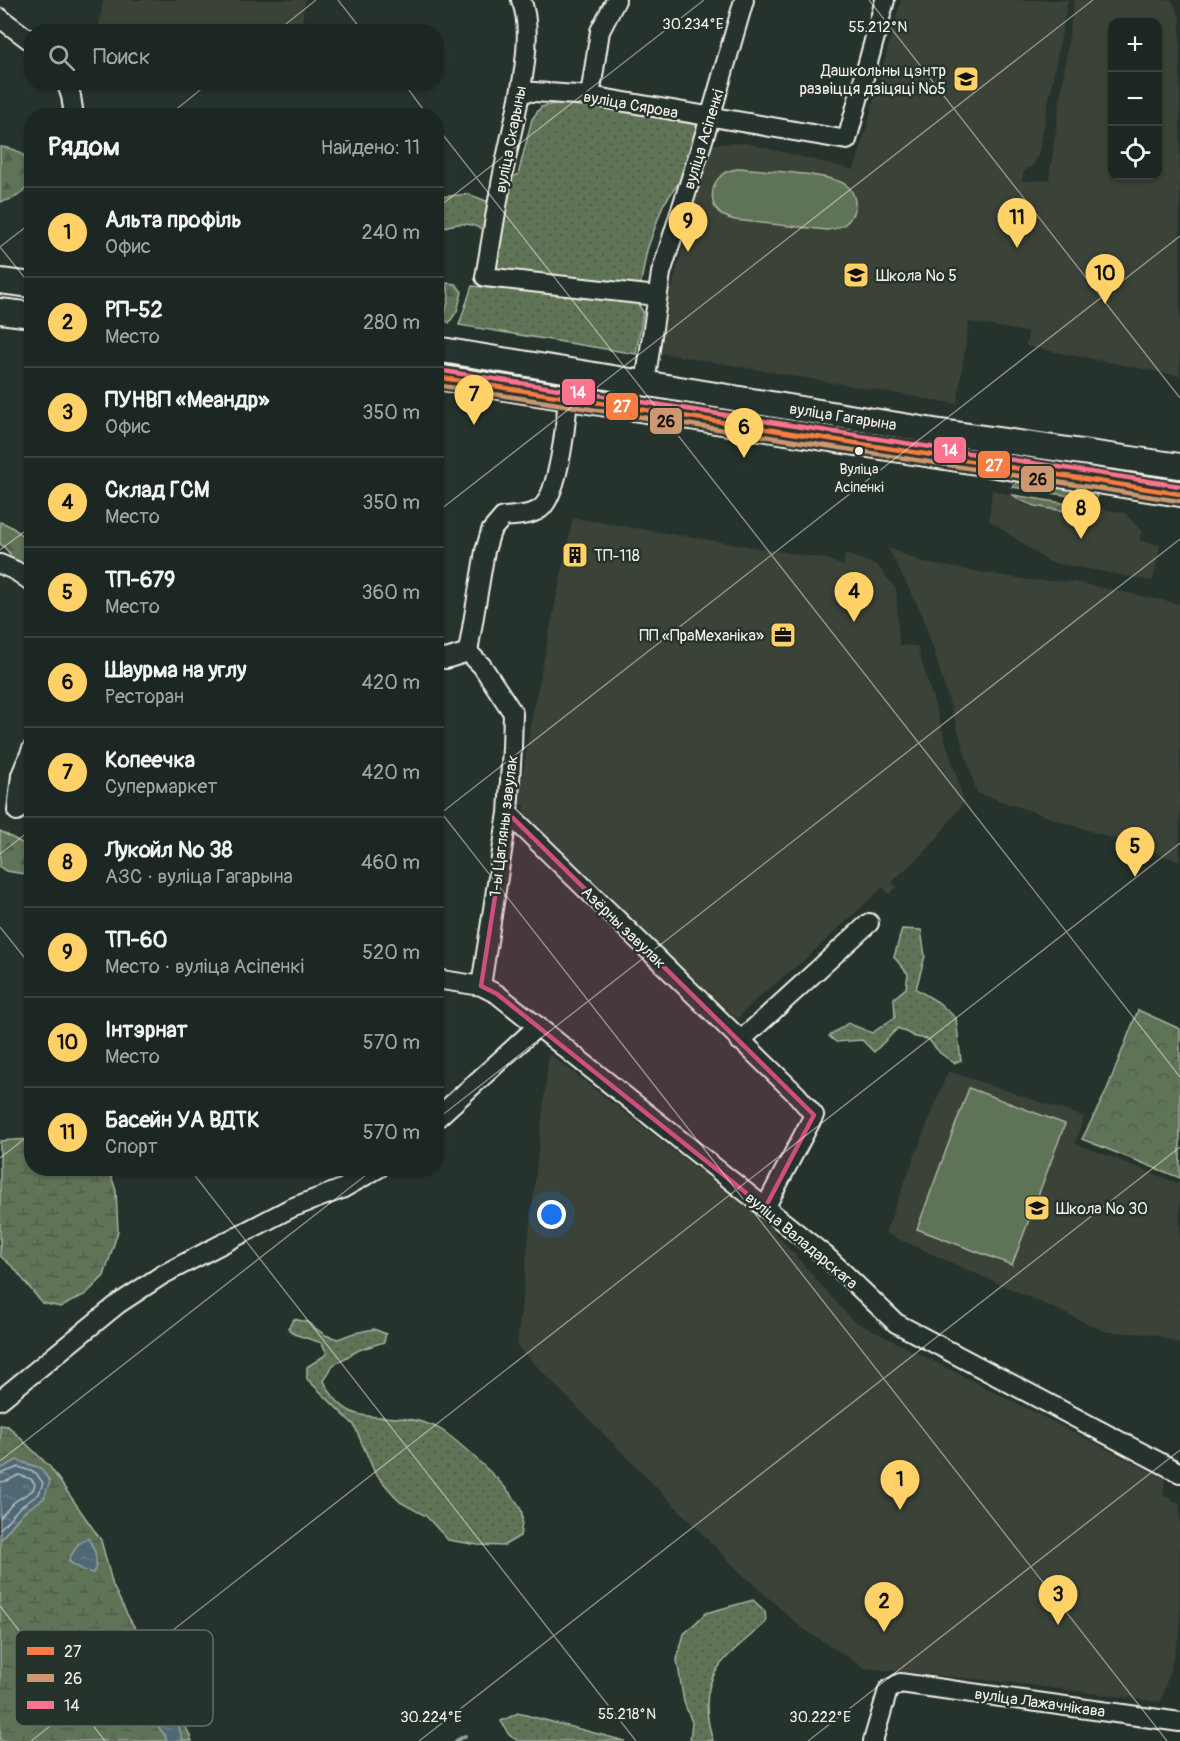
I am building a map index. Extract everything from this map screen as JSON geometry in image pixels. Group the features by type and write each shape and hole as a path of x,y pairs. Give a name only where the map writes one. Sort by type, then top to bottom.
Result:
{"main road":[{"path":"0,281 24,284"},
{"path":"0,311 24,314"},
{"name":"вуліца Гагарына","path":"444,351 934,431 1180,466"},
{"name":"вуліца Гагарына","path":"444,378 1180,494"}],"street":[{"name":"вуліца Скарыны","path":"520,0 524,6 527,32 521,91 485,277 657,296"},
{"path":"590,96 600,31 616,0"},
{"name":"вуліца Асіпенкі","path":"645,384 661,273 744,0"},
{"name":"вуліца Сярова","path":"521,91 590,96 847,140 885,0"},
{"path":"0,18 24,36"},
{"path":"69,90 73,108"},
{"path":"444,659 468,652 485,551 491,531 503,517 539,510 548,500 554,486 568,398"},
{"path":"768,429 772,405"},
{"path":"0,564 24,576"},
{"name":"1-ы Цагляны завулак","path":"468,652 482,666 513,713 508,813 481,986"},
{"path":"17,812 21,775 24,768"},
{"name":"Азёрны завулак","path":"508,813 797,1095 814,1115 765,1208"},
{"path":"740,1041 869,923"},
{"path":"444,980 481,986"},
{"name":"вуліца Валадарскага","path":"481,986 497,994 538,1026 826,1256 896,1323 1180,1473"},
{"path":"444,1112 538,1026"},
{"path":"0,1400 118,1304 162,1275 291,1208 342,1190 366,1176"},
{"name":"вуліца Лажачнікава","path":"873,1741 888,1690 900,1683 1180,1722"}],"highlighted area":[{"path":"508,813 814,1115 765,1208 497,994 481,986"}],"shaded area":[{"path":"103,0 305,0 302,24 99,24"},
{"path":"901,0 1068,0 1039,151 1034,164 1024,171 1022,181 1049,180 1074,0 1172,0 1180,17 1180,376 1026,346 1028,332 969,322 957,404 661,353 670,295 710,144 746,143 854,170"},
{"path":"992,490 1012,495 1021,503 1029,506 1085,514 1095,508 1125,513 1141,531 1140,541 1160,545 1153,581 1049,562 989,520"},
{"path":"573,518 827,559 843,566 845,554 877,565 896,589 899,645 917,646 964,802 930,847 892,882 897,887 889,894 883,887 810,955 754,1001 737,1019 522,819 525,805 518,804 531,721"},
{"path":"888,548 924,563 1029,580 1075,582 1180,604 1180,861 977,793 923,616"},
{"path":"549,1054 765,1221 852,1320 1166,1479 1163,1495 1180,1504 1180,1639 1178,1639 1161,1702 1013,1683 865,1668 802,1628 743,1575 517,1346"},
{"name":"Школа № 30","path":"948,1071 1084,1117 1075,1143 1180,1184 1180,1344 1153,1334 1107,1332 885,1233"}],"green space":[{"path":"558,103 613,107 697,122 698,127 682,178 663,205 647,250 640,287 494,269 511,176 518,175 532,119 541,107"},
{"path":"0,147 13,149 24,156 24,190 14,198 0,202"},
{"path":"741,168 812,175 838,181 848,187 855,199 852,215 844,224 827,230 735,220 722,215 714,206 712,195 715,183 725,173"},
{"path":"468,194 489,202 484,230 465,224 444,227 444,197"},
{"path":"447,283 456,284 462,292 457,311 449,323 444,319 449,297"},
{"path":"472,286 628,301 638,304 643,312 636,354 459,325"},
{"path":"1019,480 1094,492 1097,497 1096,500 1012,487"},
{"path":"1013,495 1093,508 1086,513 1081,513 1045,508 1028,504"},
{"path":"0,522 13,528 24,539 24,570 17,565 8,551 0,544"},
{"path":"0,831 24,844 24,874 6,871 0,867"},
{"path":"902,929 921,930 925,956 916,989 938,1002 956,1018 961,1061 954,1063 940,1053 928,1039 915,1037 898,1028 874,1052 862,1040 836,1042 829,1036 848,1023 872,1033 895,1017 894,998 906,988 908,974 894,957"},
{"path":"1138,1010 1180,1029 1180,1178 1082,1139 1106,1092"},
{"path":"969,1088 1065,1124 1012,1265 917,1229"},
{"path":"24,1139 24,1176 111,1176 116,1191 118,1231 104,1276 86,1294 61,1307 42,1303 14,1268 0,1256 0,1141"},
{"path":"294,1319 307,1322 325,1335 338,1339 374,1329 386,1334 384,1342 359,1350 333,1365 324,1381 333,1396 343,1407 353,1413 418,1421 443,1431 475,1457 511,1494 522,1513 520,1536 503,1546 448,1540 426,1516 400,1502 375,1473 354,1425 307,1379 307,1367 327,1354 322,1343 294,1334 288,1328"},
{"path":"0,1425 8,1426 50,1467 101,1540 113,1586 136,1630 15,1630 15,1726 158,1726 167,1741 0,1741 0,1540 22,1513 44,1498 0,1469"},
{"path":"753,1600 765,1611 766,1622 728,1655 713,1676 707,1704 713,1741 690,1741 692,1722 684,1702 677,1660 684,1634 706,1613"},
{"path":"518,1713 625,1741 518,1741 509,1735 501,1721"},
{"path":"165,1726 186,1726 192,1741 183,1741"}],"water":[{"path":"17,1460 40,1468 50,1481 44,1498 22,1513 0,1540 0,1469"},
{"path":"88,1538 96,1556 93,1573 68,1561 78,1544"},
{"path":"157,1726 178,1726 183,1741 167,1741"}],"waterway":[{"path":"456,1741 465,1736"}],"transit line":[{"name":"14","path":"444,371 1180,486"},
{"name":"27","path":"444,378 1180,494"},
{"name":"26","path":"444,386 1179,501"}],"place":[{"name":"Дашкольны цэнтр развіцця дзіцяці №5","path":"966,79"},
{"name":"Басейн УА ВДТК","path":"1017,248"},
{"name":"ТП-60","path":"688,252"},
{"name":"Школа № 5","path":"856,275"},
{"name":"Інтэрнат","path":"1105,304"},
{"name":"Копеечка","path":"474,425"},
{"name":"Вуліца Асіпенкі","path":"859,451"},
{"name":"Шаурма на углу","path":"744,458"},
{"name":"Лукойл № 38","path":"1081,539"},
{"name":"ТП-118","path":"575,555"},
{"name":"Склад ГСМ","path":"854,622"},
{"name":"ПП «ПраМеханіка»","path":"783,635"},
{"name":"ТП-679","path":"1135,877"},
{"name":"Школа № 30","path":"1037,1208"},
{"name":"Альта профіль","path":"900,1510"},
{"name":"ПУНВП «Меандр»","path":"1058,1625"},
{"name":"РП-52","path":"884,1632"}]}
